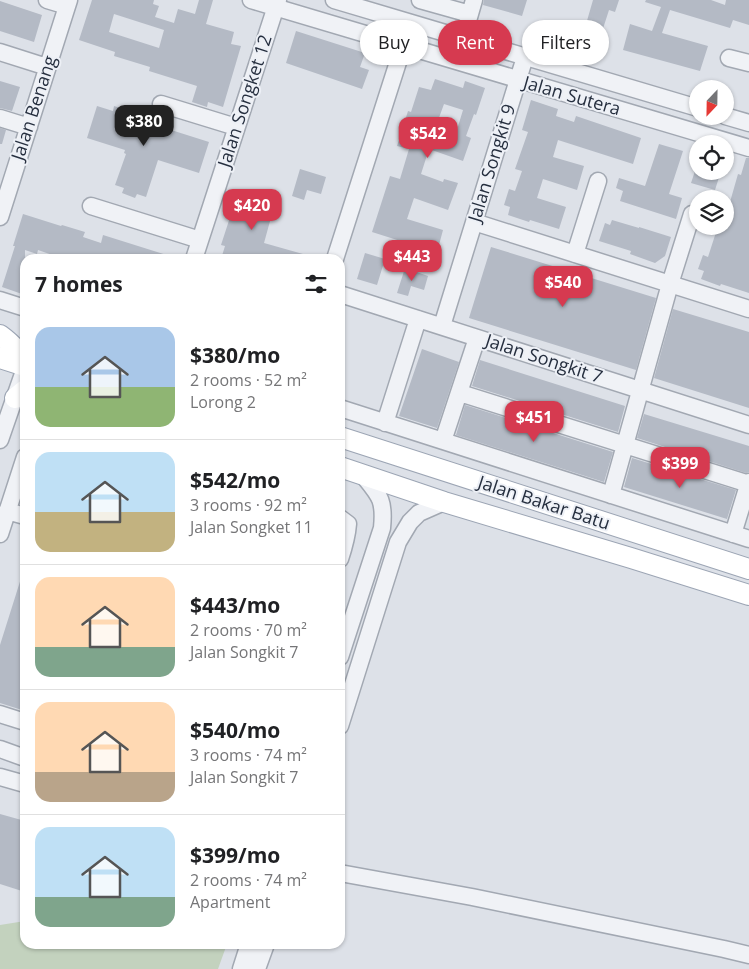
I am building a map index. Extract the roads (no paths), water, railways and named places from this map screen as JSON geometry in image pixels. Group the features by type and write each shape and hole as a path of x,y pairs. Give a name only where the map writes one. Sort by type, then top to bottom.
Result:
{"main road":[{"path":"0,330 20,356"},
{"name":"Jalan Bakar Batu","path":"345,439 749,569"},
{"name":"Jalan Bakar Batu","path":"345,469 444,502 749,595"}],"street":[{"path":"47,0 68,3"},
{"name":"Jalan Sutera","path":"251,0 277,4 360,31"},
{"name":"Jalan Sutera","path":"334,0 401,20"},
{"path":"420,0 472,7 468,20"},
{"name":"Jalan Benang","path":"0,217 5,182 28,127 68,3"},
{"name":"Jalan Songket 12","path":"196,254 277,4"},
{"path":"0,52 47,67"},
{"name":"Jalan Sutera","path":"428,52 749,148"},
{"path":"729,58 749,63"},
{"path":"337,254 398,65"},
{"name":"Jalan Songkit 9","path":"442,326 523,65"},
{"name":"Jalan Sutera","path":"552,65 689,105"},
{"path":"161,104 236,127"},
{"path":"0,118 28,127"},
{"path":"734,119 749,123"},
{"path":"575,254 598,180"},
{"path":"91,206 200,240"},
{"path":"474,222 749,309"},
{"path":"611,495 670,284 689,224"},
{"name":"Jalan Songkit 7","path":"345,296 749,425"},
{"path":"0,300 20,306"},
{"path":"385,423 418,319"},
{"path":"443,441 477,338"},
{"path":"345,410 741,536 749,483 460,393"},
{"path":"0,440 20,394"},
{"path":"0,534 20,472"},
{"path":"345,642 382,528 384,513 382,501 362,474"},
{"path":"345,710 398,542 410,522 420,513 444,502"},
{"path":"7,511 20,515"},
{"path":"345,522 348,524 348,535 345,545"},
{"path":"0,714 20,720"},
{"path":"0,749 20,756"},
{"path":"0,777 20,783"},
{"path":"345,869 717,936 749,944"},
{"path":"345,869 472,897 724,948 749,955"},
{"path":"242,969 248,949"},
{"path":"257,969 264,949"}]}
